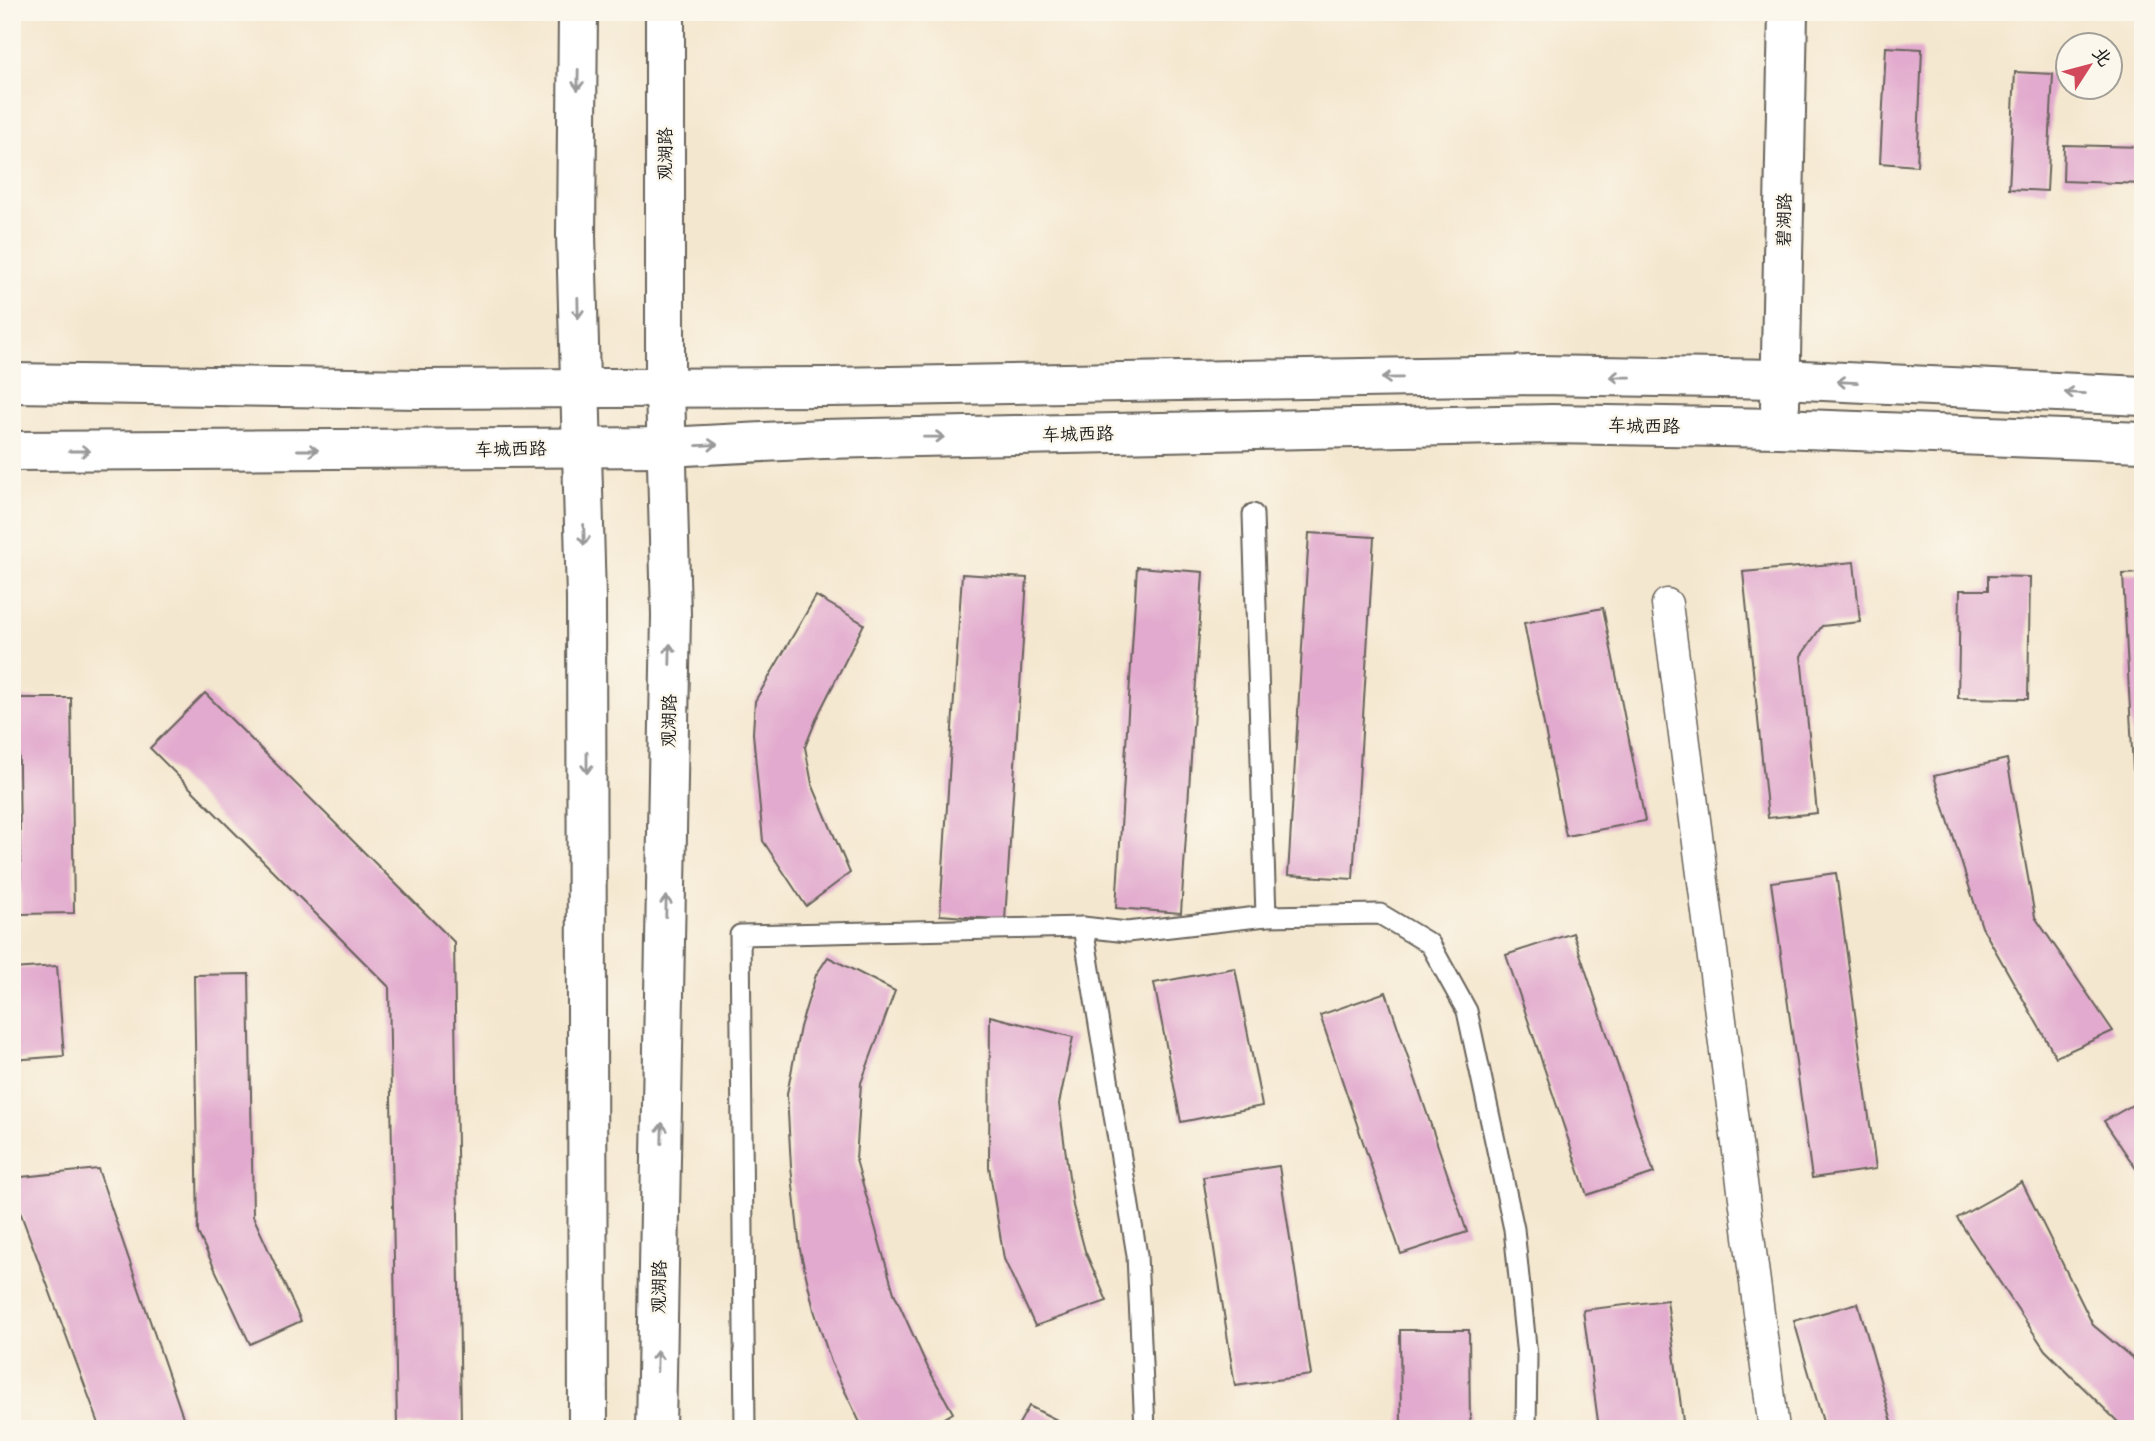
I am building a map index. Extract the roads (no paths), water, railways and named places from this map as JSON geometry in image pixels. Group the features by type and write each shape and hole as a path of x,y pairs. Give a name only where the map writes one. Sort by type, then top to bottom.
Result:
{"main road":[{"path":"578,12 576,235 586,598 588,1429"},
{"name":"观湖路","path":"656,1429 671,615 665,387 665,12"},
{"name":"碧湖路","path":"1778,428 1788,12"},
{"path":"12,383 421,389 1536,375 1781,379 2143,396"},
{"name":"车城西路","path":"12,451 666,447 823,439 1538,425 1778,428 2143,442"}],"street":[{"path":"1667,604 1774,1429"}],"lane":[{"path":"1253,514 1266,916"},
{"path":"746,1429 740,934 1083,927 1127,932 1266,916 1380,914 1430,944 1467,1011 1514,1229 1527,1356 1526,1429"},
{"path":"1083,927 1137,1255 1145,1429"}]}
